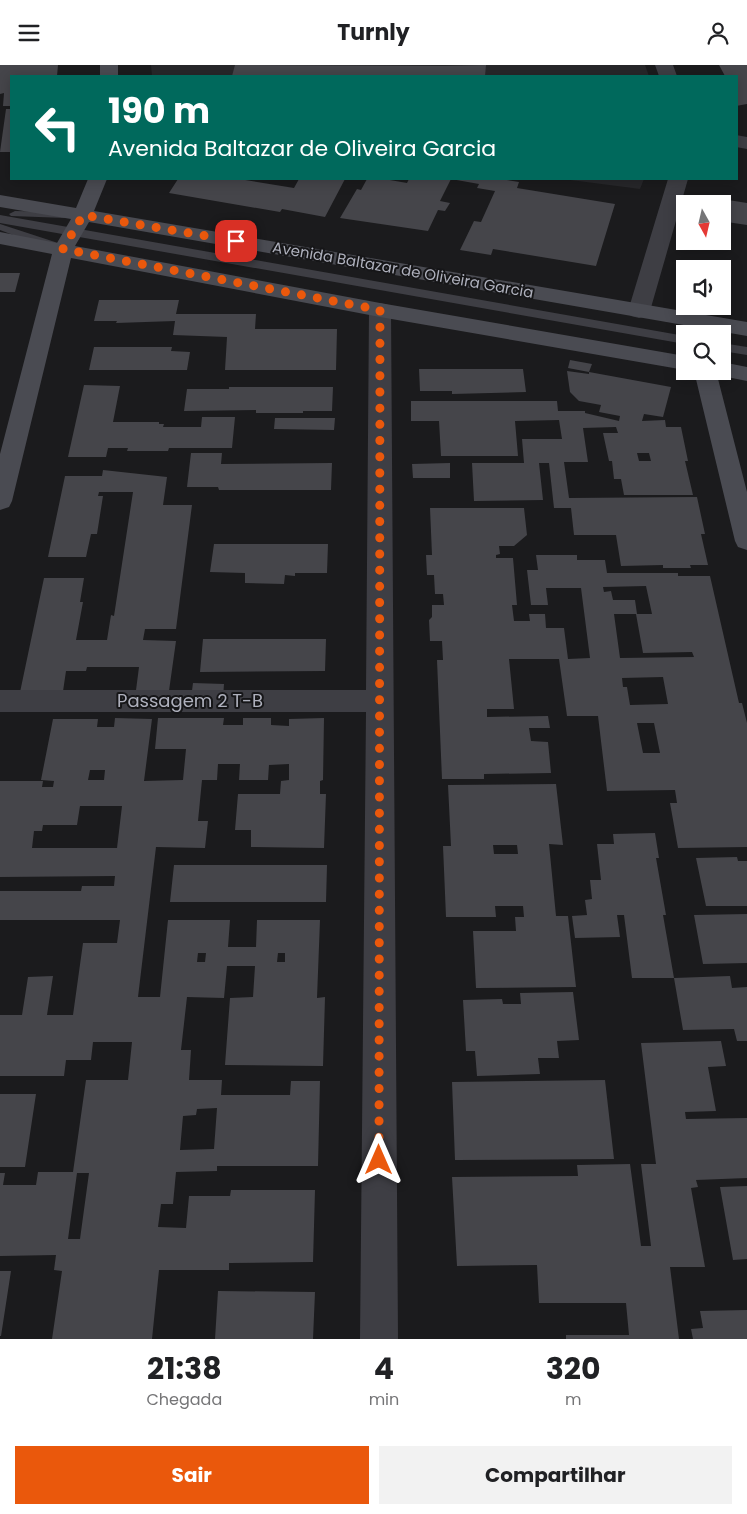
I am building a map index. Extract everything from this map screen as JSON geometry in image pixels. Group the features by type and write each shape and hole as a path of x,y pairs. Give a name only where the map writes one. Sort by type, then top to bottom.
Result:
{"main road":[{"path":"0,501 73,232 97,180"},
{"name":"Avenida Baltazar de Oliveira Garcia","path":"0,201 73,232 380,310 676,361"},
{"name":"Avenida Baltazar de Oliveira Garcia","path":"0,239 73,232 639,311 688,325"},
{"name":"Avenida Baltazar de Oliveira Garcia","path":"731,328 747,329"},
{"path":"731,371 747,374"},
{"path":"707,380 747,541"}],"street":[{"path":"639,311 678,180"},
{"path":"379,1339 380,310"},
{"name":"Passagem 2 T-B","path":"0,701 380,701"}],"lane":[{"path":"0,213 73,232"},
{"path":"0,219 676,338"},
{"path":"0,227 73,232"},
{"path":"731,348 747,351"}],"shaded area":[{"path":"151,65 645,65 649,75 152,75"},
{"path":"571,180 644,180 640,189"}],"building":[{"path":"0,65 58,65 57,75 10,75 10,106 3,106 4,93 0,94"},
{"path":"235,65 486,65 485,75 232,75"},
{"path":"719,65 747,65 747,104 738,106 738,75 724,75"},
{"path":"6,109 10,109 10,152 0,152"},
{"path":"177,180 245,180 294,188 298,180 344,180 325,217 282,209 280,212 169,193"},
{"path":"366,180 390,180 407,183 408,180 450,180 440,201 450,203 445,211 438,210 428,231 340,218 357,189 361,190"},
{"path":"457,180 506,180 519,182 517,188 615,204 596,266 493,249 491,255 460,250 474,221 481,222 495,191 477,188 479,184"},
{"path":"731,200 747,203 747,225 731,223"},
{"path":"0,273 20,273 15,292 0,292"},
{"path":"99,300 179,300 176,314 256,314 255,329 337,329 336,370 225,370 227,337 173,335 175,321 116,323 117,321 94,321"},
{"path":"94,347 172,347 171,351 190,352 187,370 89,370"},
{"path":"570,360 592,364 589,372 568,368"},
{"path":"419,369 523,369 526,392 452,394 452,391 420,391"},
{"path":"567,371 589,374 589,372 671,387 663,417 644,414 642,421 665,420 666,427 681,427 688,461 685,461 693,495 624,495 621,479 614,479 612,461 609,461 603,433 618,433 616,427 583,428 588,462 564,462 569,498 697,497 705,534 701,534 708,565 690,565 691,568 663,568 663,565 621,566 616,535 574,535 571,508 554,508 549,463 539,463 543,500 474,501 472,463 524,463 522,439 562,439 559,420 515,421 518,456 441,456 439,421 411,421 411,401 557,401 558,411 585,411 585,413 619,421 620,416 599,412 601,405 579,401 570,392","holes":["637,453 649,453 651,461 639,461"]},
{"path":"84,385 120,386 113,422 159,422 159,424 164,424 163,427 201,427 202,417 235,417 232,448 169,448 168,451 127,451 128,448 108,448 106,457 68,457"},
{"path":"229,387 333,387 332,411 256,413 256,410 184,411 187,389 229,389"},
{"path":"275,418 335,418 334,430 274,429"},
{"path":"191,453 222,453 221,464 332,463 331,490 219,490 218,487 187,487"},
{"path":"450,463 450,478 413,478 412,464"},
{"path":"103,470 167,477 163,505 192,505 176,629 145,629 143,640 176,641 168,698 135,698 139,667 87,667 86,671 66,671 62,698 19,697 44,578 84,578 80,602 83,602 76,640 107,640 111,615 114,616 133,492 99,492 98,496 103,496 97,534 91,534 86,557 48,557 65,476 102,476"},
{"path":"430,508 524,508 527,535 514,546 499,546 500,554 496,555 496,558 513,558 517,605 512,605 514,621 530,621 529,614 545,614 546,628 564,628 568,659 590,658 581,588 546,588 548,605 531,605 527,570 538,570 536,555 577,555 577,560 605,560 607,573 678,573 678,576 710,576 739,703 742,703 747,723 747,847 678,848 670,803 677,803 675,790 607,791 598,716 567,716 559,659 509,659 514,709 487,709 487,717 548,716 550,728 529,728 531,741 548,742 551,773 484,774 484,779 442,779 437,660 443,660 442,641 430,641 429,620 432,617 432,605 444,605 443,594 435,594 434,575 427,575 426,555 432,555","holes":["646,586 652,614 637,614 635,600 613,600 611,591 604,592 603,587","614,614 636,614 643,653 692,652 694,657 620,658","663,677 668,704 630,705 627,687 623,687 622,678","637,723 654,723 660,753 643,753"]},
{"path":"214,544 328,544 327,573 295,573 295,576 285,575 284,584 245,583 245,573 210,572"},
{"path":"203,639 326,639 325,671 200,672"},
{"path":"193,683 224,684 223,698 191,698"},
{"path":"115,718 152,719 144,781 183,780 186,749 155,749 158,718 224,718 223,725 243,725 243,718 271,718 271,725 289,726 289,719 324,718 323,780 320,781 320,794 326,794 324,848 251,847 251,830 235,830 238,794 280,794 281,781 289,780 289,764 269,765 268,780 239,780 240,764 218,764 217,780 202,780 198,821 208,821 205,848 156,847 138,997 160,997 168,920 230,920 228,947 256,947 257,920 320,920 317,998 325,997 323,1066 225,1065 230,998 253,997 255,966 227,966 224,998 187,997 181,1050 191,1050 189,1080 222,1080 221,1095 290,1095 291,1081 320,1081 318,1166 217,1166 217,1171 176,1172 173,1204 161,1204 158,1227 186,1228 189,1196 230,1196 231,1190 315,1190 313,1262 229,1263 229,1270 159,1270 152,1339 52,1339 62,1271 54,1270 56,1255 0,1256 0,1173 5,1173 3,1185 36,1185 38,1172 73,1172 86,1080 128,1080 132,1042 93,1042 91,1060 66,1060 64,1076 0,1076 0,1015 22,1015 28,977 53,976 47,1015 73,1015 83,943 117,943 120,920 0,920 0,891 81,891 82,886 114,886 115,876 0,877 0,781 43,781 42,787 53,787 54,781 41,780 53,719 98,719 97,727 114,727","holes":["90,770 105,770 104,780 88,780","80,806 122,806 117,848 32,848 34,831 42,831 43,825 77,825","198,953 206,953 205,962 197,962","278,953 285,953 285,962 277,962","217,1108 214,1149 180,1150 183,1116 196,1115 197,1109","77,1173 89,1173 80,1239 68,1239"]},
{"path":"556,784 563,845 549,844 556,916 568,916 576,987 476,988 473,931 516,931 515,917 524,917 523,906 495,906 496,917 446,917 443,846 451,846 448,785","holes":["493,845 517,845 518,854 494,854"]},
{"path":"655,833 659,858 656,858 666,915 663,915 674,978 632,978 624,915 617,915 620,937 575,938 572,916 587,915 585,900 592,899 590,880 601,880 597,844 614,844 613,834"},
{"path":"737,857 738,861 747,861 747,906 706,906 696,858"},
{"path":"174,865 327,865 326,902 170,902"},
{"path":"747,914 747,963 703,964 694,915"},
{"path":"730,976 732,988 747,987 747,1041 737,1041 734,1029 683,1030 674,978"},
{"path":"573,992 579,1040 557,1041 559,1058 538,1058 540,1074 477,1076 475,1051 466,1051 463,1000 502,999 503,1004 521,1004 520,993"},
{"path":"721,1041 726,1066 708,1067 716,1111 685,1112 686,1119 747,1118 747,1178 696,1180 698,1187 691,1188 705,1267 670,1267 679,1339 566,1339 566,1335 629,1335 626,1303 539,1303 537,1265 457,1266 452,1177 578,1176 577,1165 630,1164 641,1246 651,1246 641,1164 656,1164 641,1043"},
{"path":"605,1080 614,1159 455,1160 452,1082"},
{"path":"0,1094 36,1094 25,1167 0,1167"},
{"path":"747,1186 747,1259 733,1260 720,1187"},
{"path":"0,1271 11,1271 1,1336 0,1336"},
{"path":"218,1291 315,1292 313,1339 215,1339"},
{"path":"747,1310 747,1339 693,1339 691,1329 703,1328 700,1311"}],"route":[{"path":"236,241 83,215 63,249 380,310 379,1160"}]}
